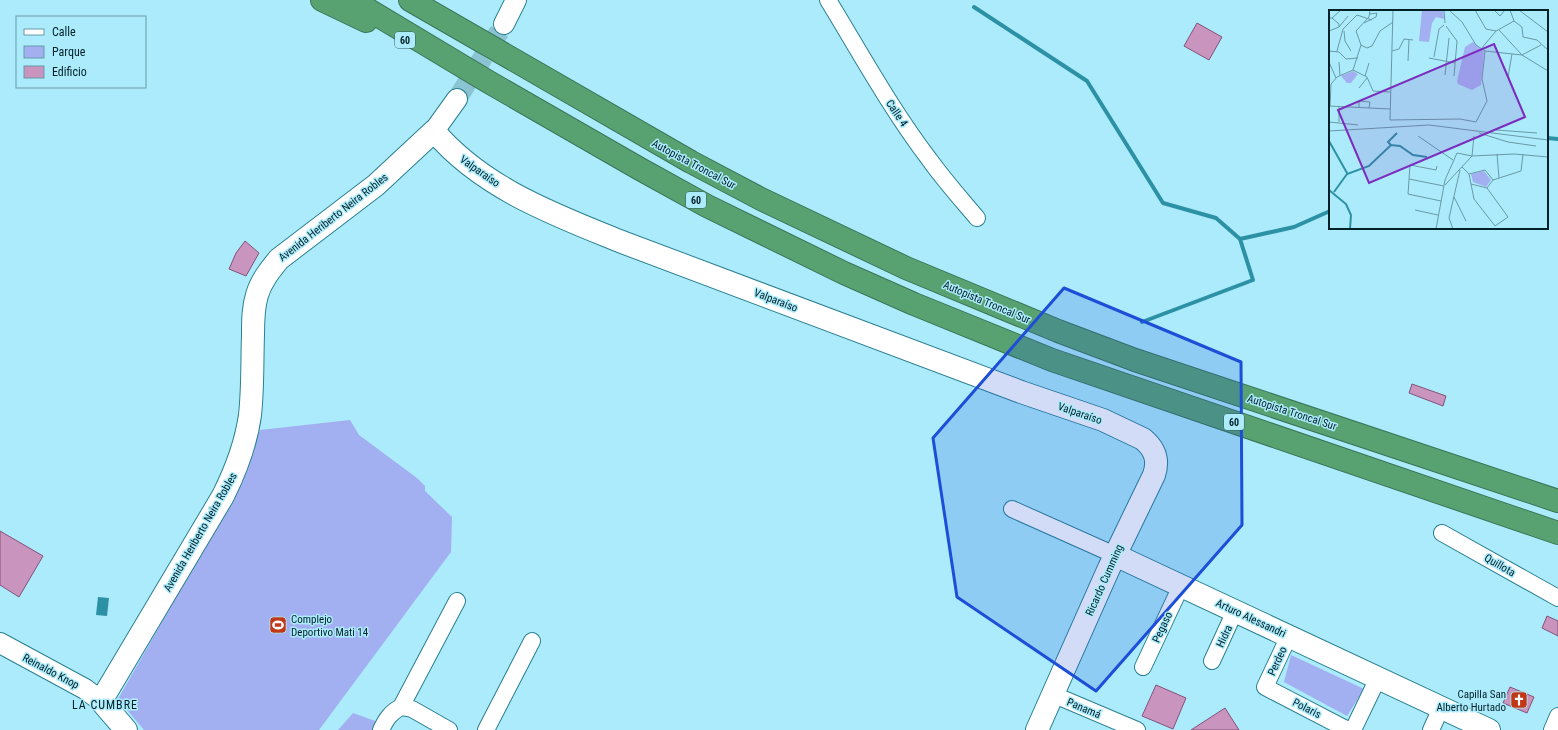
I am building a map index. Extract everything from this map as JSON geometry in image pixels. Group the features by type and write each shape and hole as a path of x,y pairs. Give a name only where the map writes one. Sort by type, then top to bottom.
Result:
{"highway":[{"name":"60","path":"322,0 487,81"},
{"name":"60","path":"352,0 487,81 706,206 844,273 914,304 1052,360 1558,532"},
{"name":"Autopista Troncal Sur","path":"410,0 690,162 833,234 981,300 1135,360 1558,501"},
{"name":"Autopista Troncal Sur","path":"419,0 451,24"}],"main road":[{"name":"Valparaíso","path":"434,131 461,158 488,177 521,198 560,217 622,242 1013,389 1103,420 1137,436"},
{"name":"Avenida Heriberto Neira Robles","path":"101,701 234,475 247,433 250,413 254,306 257,294 267,274 279,259 376,185 434,131"},
{"name":"Ricardo Cumming","path":"1036,730 1115,555 1156,469 1157,462 1153,449 1148,443 1137,436"},
{"name":"Arturo Alessandri","path":"1115,555 1489,730"},
{"path":"101,701 126,730"}],"street":[{"path":"504,24 516,0"},
{"name":"Calle 4","path":"828,0 889,100 924,152 948,184 978,218"},
{"name":"Avenida Heriberto Neira Robles","path":"434,131 457,99"},
{"name":"Arturo Alessandri","path":"1012,509 1115,555"},
{"name":"Quillota","path":"1442,532 1558,598"},
{"name":"Pegaso","path":"1144,667 1181,586"},
{"path":"402,707 457,601"},
{"name":"Hidra","path":"1212,661 1235,611"},
{"name":"Perdeo","path":"1265,687 1289,636"},
{"path":"486,730 532,642"},
{"name":"Reinaldo Knop","path":"0,643 85,689 101,701"},
{"path":"1353,730 1378,678"},
{"name":"Polaris","path":"1265,687 1348,730"},
{"name":"Panamá","path":"1052,694 1137,730"},
{"path":"381,730 385,721 393,711 402,707 412,709 449,730"},
{"path":"1431,730 1441,708"},
{"path":"1552,730 1558,716"}],"highlighted area":[{"path":"1064,288 1241,362 1242,525 1096,691 957,597 933,438"}],"green space":[{"name":"Complejo Deportivo Mati 14","path":"350,420 359,435 417,478 425,486 425,491 452,517 451,552 319,730 144,730 118,699 240,485 260,430"},
{"path":"1291,655 1364,689 1347,716 1284,682"},
{"path":"353,713 378,722 373,730 338,730"}],"shaded area":[{"path":"98,597 109,598 107,616 96,615"}],"building":[{"path":"1197,23 1222,37 1209,60 1184,46"},
{"path":"245,241 259,253 246,276 229,269 236,253"},
{"path":"1412,384 1446,396 1443,406 1409,393"},
{"path":"0,531 43,556 19,597 0,585"},
{"path":"1547,616 1558,621 1558,636 1542,628"},
{"path":"1156,685 1186,698 1173,729 1142,716"},
{"name":"Capilla San Alberto Hurtado","path":"1510,687 1534,697 1527,713 1503,703"},
{"path":"1225,708 1239,730 1191,730"}],"waterway":[{"path":"974,7 1087,81 1163,203 1216,218 1240,239 1253,280 1142,322"},
{"path":"1548,138 1558,139"},
{"path":"1240,239 1294,227 1329,211"}],"tunnel":[{"path":"457,99 504,24"}],"place":[{"name":"Complejo Deportivo Mati 14","path":"278,625"},
{"name":"Capilla San Alberto Hurtado","path":"1519,700"}],"district":[{"name":"LA CUMBRE","path":"105,705"}]}
